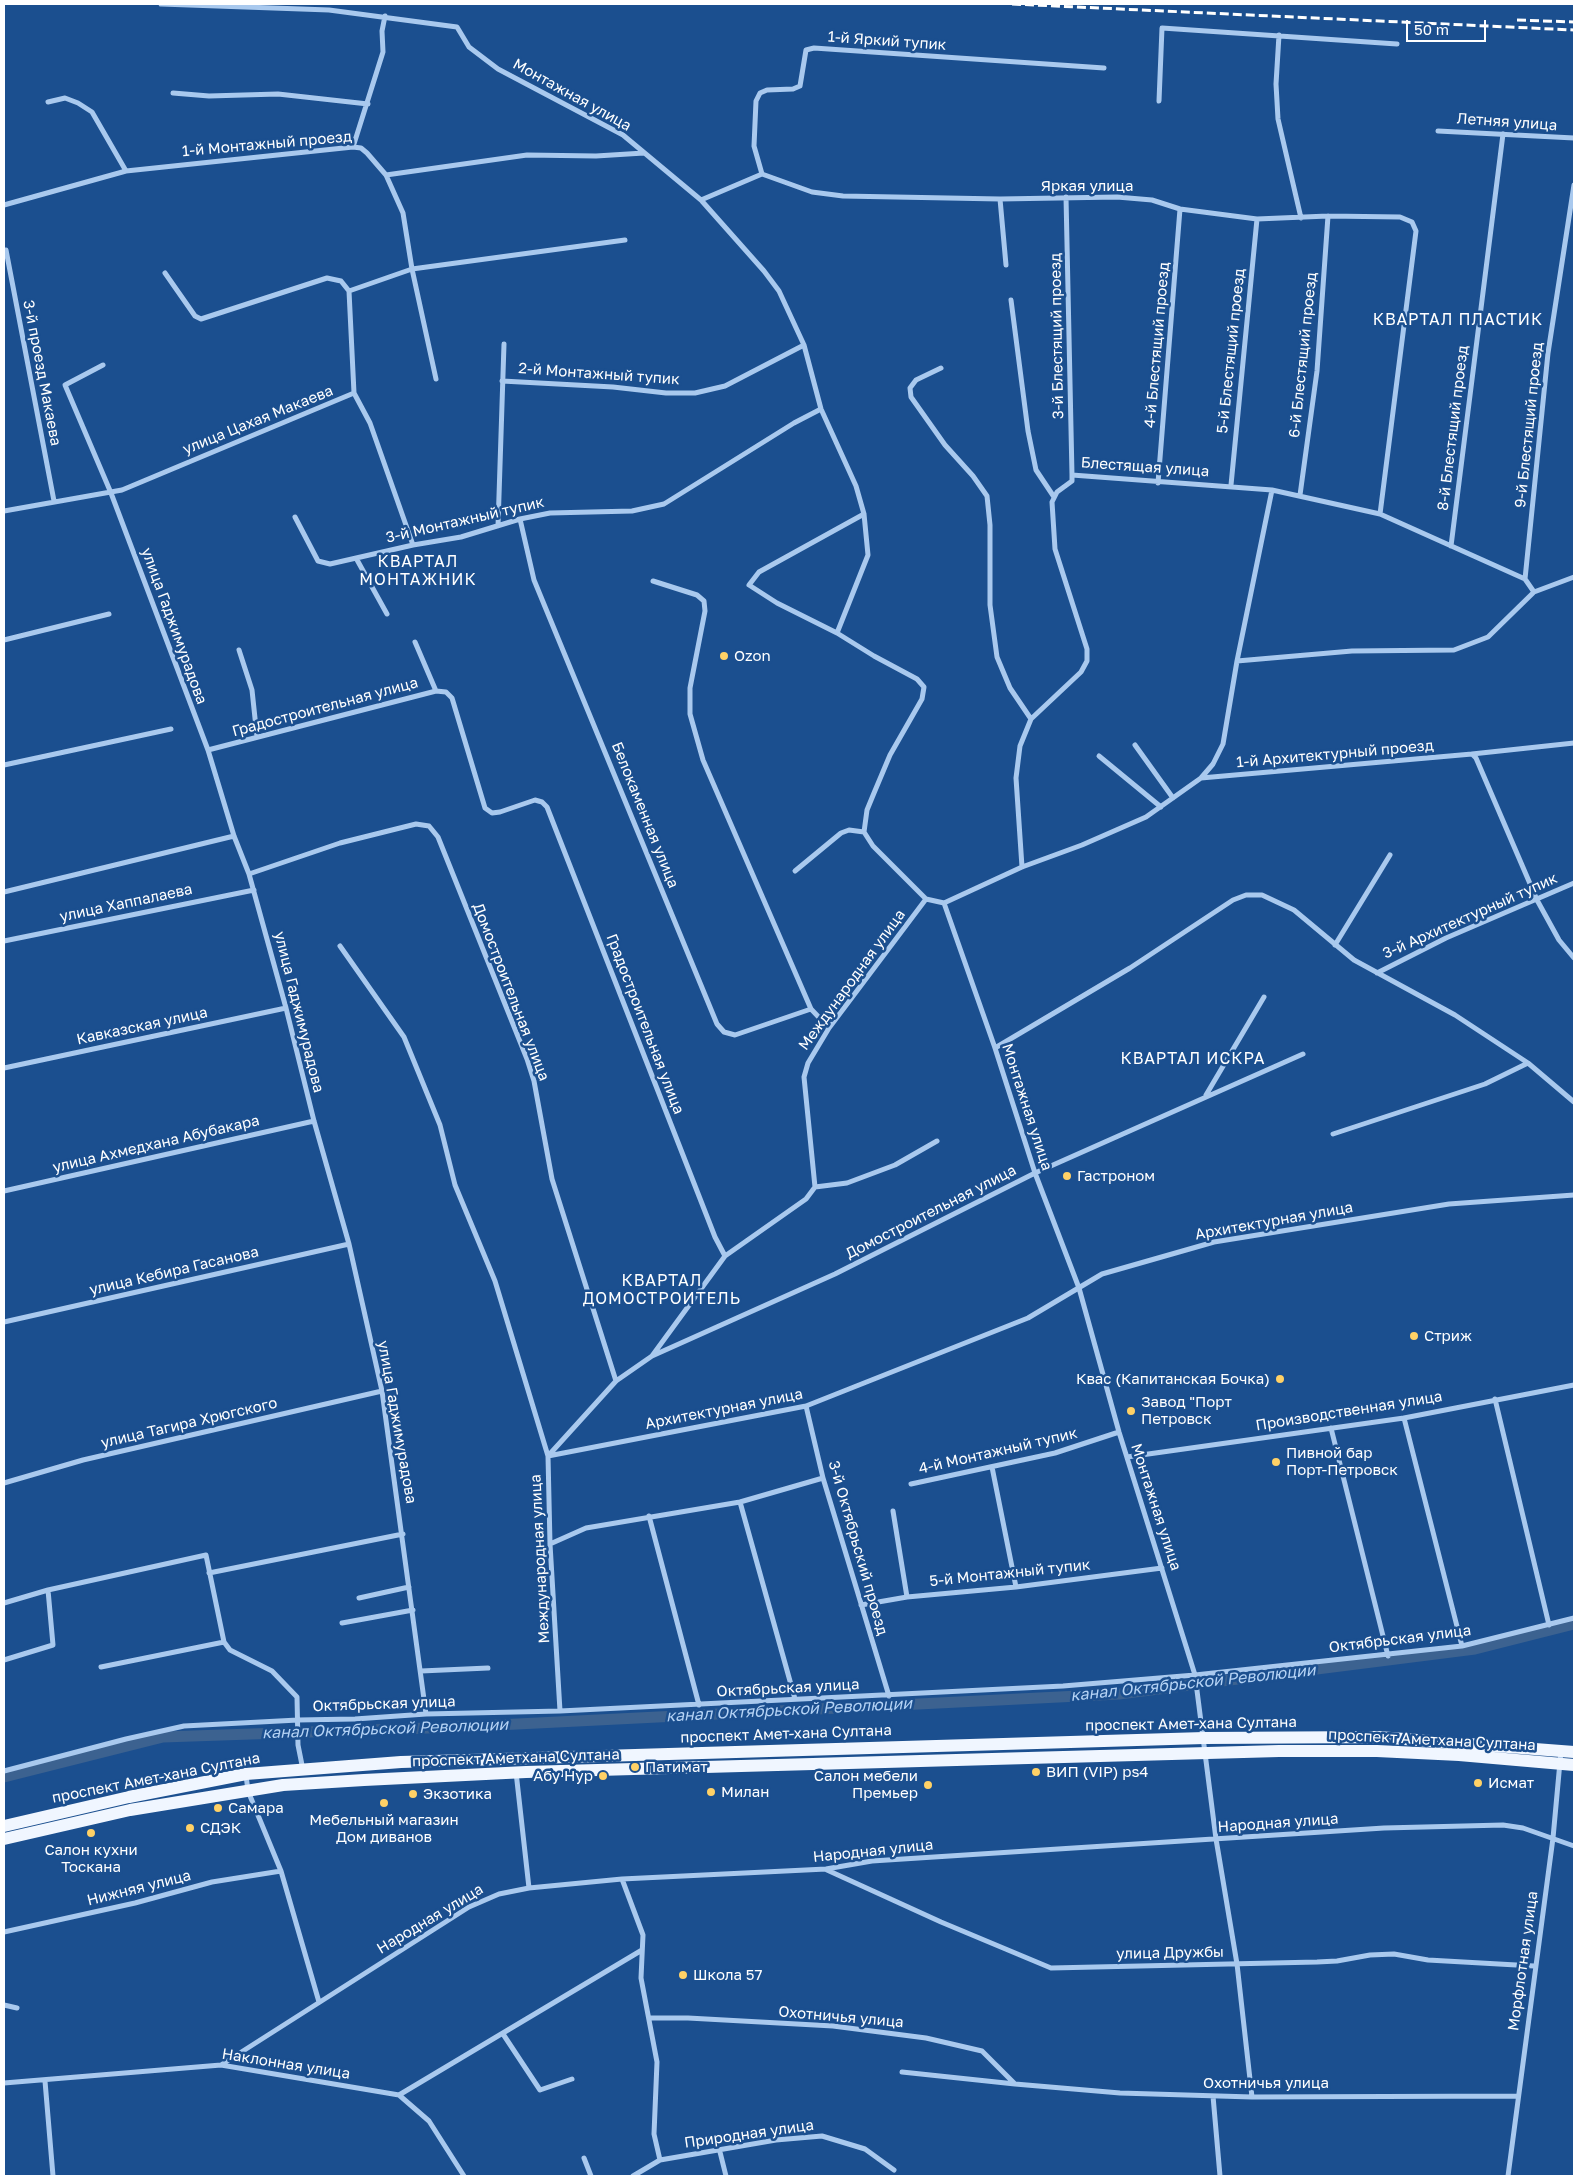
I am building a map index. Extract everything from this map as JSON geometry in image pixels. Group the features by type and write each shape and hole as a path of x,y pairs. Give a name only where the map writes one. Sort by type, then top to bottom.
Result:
{"main road":[{"name":"проспект Амет-хана Султана","path":"4,1826 129,1797 246,1774 401,1762 1204,1738 1378,1737 1565,1755"},
{"name":"проспект Аметхана Султана","path":"4,1839 130,1810 283,1785 364,1780 516,1773 1204,1753 1377,1751 1565,1755 1574,1765"}],"street":[{"name":"Монтажная улица","path":"161,4 328,10 457,27 469,47 498,69 623,135 701,200 764,271 779,292 804,345 821,409 856,486 864,514 868,554 837,633"},
{"path":"353,147 383,52 382,31 385,16"},
{"path":"1159,101 1162,28 1397,44"},
{"path":"1279,35 1276,84 1278,118 1301,218"},
{"name":"1-й Яркий тупик","path":"762,174 754,146 756,101 760,93 768,90 793,89 800,86 806,50 814,48 1104,68"},
{"path":"173,94 209,96 278,94 368,104"},
{"path":"48,102 66,98 92,112 126,171"},
{"name":"Летняя улица","path":"1438,130 1574,138"},
{"name":"8-й Блестящий проезд","path":"1451,546 1503,134"},
{"name":"1-й Монтажный проезд","path":"4,205 126,171 353,147 361,148 386,175 403,213 412,269 436,379"},
{"path":"386,175 527,155 596,156 644,153"},
{"path":"701,200 762,174"},
{"name":"Яркая улица","path":"762,174 812,192 843,196 1000,199 1117,197 1152,200 1180,209 1257,219 1328,216 1400,217 1412,222 1416,231 1380,514"},
{"name":"9-й Блестящий проезд","path":"1525,579 1548,353 1574,185"},
{"name":"3-й Блестящий проезд","path":"1066,197 1072,475"},
{"path":"1000,199 1006,265"},
{"name":"4-й Блестящий проезд","path":"1158,483 1180,209"},
{"name":"6-й Блестящий проезд","path":"1300,495 1317,370 1328,216"},
{"name":"5-й Блестящий проезд","path":"1231,486 1257,219"},
{"path":"165,273 195,316 201,319 327,278 341,281 349,291 412,269 625,240"},
{"name":"3-й проезд Макаева","path":"6,250 54,501"},
{"name":"улица Цахая Макаева","path":"4,511 54,501 111,493 354,393 349,291"},
{"path":"1011,300 1028,431 1036,470 1054,496 1052,502 1055,550 1087,649 1087,662 1080,672 1031,719 1020,746 1016,778 1022,867"},
{"path":"498,526 504,344"},
{"name":"2-й Монтажный тупик","path":"502,381 604,386 666,393 695,393 724,386 804,345"},
{"name":"улица Гаджимурадова","path":"103,365 65,384 111,493 209,750 234,836 254,890 314,1121 349,1244 382,1390 426,1714"},
{"path":"941,368 916,380 910,388 911,397 945,445 974,476 986,496 990,525 990,605 997,657 1010,688 1031,719"},
{"path":"354,393 370,423 413,545"},
{"name":"3-й Монтажный тупик","path":"295,518 318,561 330,564 413,545 461,537 520,519 550,513 632,511 664,504 794,423 821,409"},
{"name":"Блестящая улица","path":"1054,496 1072,481 1072,475 1158,483 1272,490 1380,514 1525,579"},
{"path":"864,514 760,572 748,585 777,603 837,633 917,679 924,687 922,699 890,755 874,793 867,810 864,832 873,846 926,899 944,903 1022,867 1082,845 1146,817 1201,778 1213,764 1224,744 1237,661 1272,490"},
{"name":"Белокаменная улица","path":"520,519 534,580 718,1024 724,1032 735,1035 811,1009"},
{"path":"356,558 387,614"},
{"path":"1237,661 1352,651 1454,650 1488,637 1534,592 1574,577"},
{"path":"1525,579 1534,592"},
{"path":"653,581 697,595 704,601 705,611 690,688 690,714 703,760 811,1009 829,1028"},
{"path":"4,640 109,614"},
{"path":"415,642 436,691"},
{"path":"239,650 252,690 257,737"},
{"name":"Градостроительная улица","path":"209,750 436,691 446,692 452,698 485,808 492,813 500,812 535,800 542,802 547,807 715,1237 725,1256"},
{"path":"4,765 171,729"},
{"name":"1-й Архитектурный проезд","path":"1201,778 1574,743"},
{"path":"1135,745 1172,798"},
{"path":"1472,754 1476,758 1537,900 1558,940 1574,958"},
{"path":"1099,756 1161,808"},
{"name":"Домостроительная улица","path":"249,874 340,843 416,824 428,826 438,837 534,1081 552,1179 616,1381"},
{"path":"795,871 841,833 849,830 864,832"},
{"path":"4,892 234,836"},
{"path":"1335,945 1390,855"},
{"name":"3-й Архитектурный тупик","path":"1377,972 1446,938 1574,883"},
{"name":"улица Хаппалаева","path":"4,941 254,890"},
{"path":"995,1048 1130,968 1234,900 1246,895 1262,895 1294,910 1335,945 1377,972 1455,1015 1528,1063 1574,1102"},
{"name":"Международная улица","path":"560,1711 550,1544 548,1456 616,1381 652,1356 725,1256 806,1199 815,1187 804,1077 808,1063 829,1028 926,899"},
{"name":"Монтажная улица","path":"944,903 995,1048 1035,1173 1079,1288 1119,1432 1195,1675 1216,1840 1237,1964 1252,2097"},
{"path":"340,946 404,1037 440,1125 455,1185 495,1281 548,1456"},
{"path":"1206,1095 1264,997"},
{"name":"Кавказская улица","path":"4,1068 286,1008"},
{"name":"Домостроительная улица","path":"652,1356 835,1274 1035,1173 1206,1095 1303,1054"},
{"path":"1333,1134 1485,1084 1528,1063"},
{"name":"улица Ахмедхана Абубакара","path":"4,1191 314,1121"},
{"path":"815,1187 847,1183 887,1168 937,1142"},
{"name":"Архитектурная улица","path":"548,1456 806,1406 1028,1318 1102,1274 1214,1242 1449,1204 1574,1195"},
{"name":"улица Кебира Гасанова","path":"4,1322 349,1244"},
{"name":"Производственная улица","path":"1127,1457 1404,1418 1574,1385"},
{"name":"улица Тагира Хрюгского","path":"4,1483 83,1460 382,1390"},
{"path":"1495,1399 1549,1624"},
{"name":"3-й Октябрьский проезд","path":"806,1406 823,1478 889,1696"},
{"path":"1404,1418 1462,1646"},
{"path":"1331,1428 1388,1656"},
{"name":"4-й Монтажный тупик","path":"911,1484 1055,1453 1119,1432"},
{"path":"992,1467 1016,1587"},
{"path":"550,1544 586,1528 740,1502 823,1478"},
{"path":"740,1502 795,1699"},
{"path":"892,1510 907,1596"},
{"path":"649,1516 699,1704"},
{"path":"209,1573 403,1534"},
{"path":"4,1604 48,1590 206,1556 224,1642 230,1650 272,1670 297,1697 298,1745 304,1785"},
{"name":"5-й Монтажный тупик","path":"861,1605 907,1596 1016,1587 1162,1568"},
{"path":"359,1598 410,1587"},
{"path":"4,1660 53,1645 48,1590"},
{"path":"342,1623 413,1610"},
{"name":"Октябрьская улица","path":"4,1771 184,1726 426,1714 560,1711 1063,1686 1388,1656 1462,1646 1574,1618"},
{"path":"101,1667 224,1642"},
{"path":"421,1670 488,1668"},
{"name":"Морфлотная улица","path":"1508,2176 1534,1966 1565,1755"},
{"path":"516,1758 528,1888"},
{"path":"246,1774 248,1791 281,1871 319,2002"},
{"name":"Народная улица","path":"221,2065 469,1907 499,1894 528,1888 622,1879 826,1870 872,1861 1384,1828 1503,1825 1523,1828 1574,1846"},
{"name":"улица Дружбы","path":"826,1870 941,1922 1051,1968 1337,1961 1370,1955 1394,1954 1428,1960 1534,1966"},
{"name":"Нижняя улица","path":"4,1932 135,1903 212,1882 281,1871"},
{"path":"622,1879 642,1928 641,1978 657,2062 654,2134 660,2160"},
{"path":"464,2176 428,2121 399,2095 642,1950"},
{"path":"4,2005 17,2008"},
{"name":"Охотничья улица","path":"649,2018 688,2018 834,2026 926,2038 982,2051 1015,2084"},
{"path":"503,2034 540,2090 572,2079"},
{"name":"Наклонная улица","path":"4,2083 221,2065 399,2095"},
{"name":"Охотничья улица","path":"902,2072 1120,2093 1252,2097 1518,2096"},
{"path":"45,2081 53,2176"},
{"path":"1214,2096 1220,2176"},
{"name":"Природная улица","path":"633,2176 660,2160 720,2152 776,2140 822,2136 865,2149 894,2170"},
{"path":"720,2152 726,2176"},
{"path":"584,2158 591,2176"}],"waterway":[{"name":"канал Октябрьской Революции","path":"4,1777 163,1737 457,1727 1119,1694 1475,1649 1574,1624"}],"railway":[{"path":"1012,4 1574,30"},
{"path":"1517,20 1574,22"}],"place":[{"name":"Ozon","path":"724,656"},
{"name":"Гастроном","path":"1067,1176"},
{"name":"Стриж","path":"1414,1336"},
{"name":"Квас (Капитанская Бочка)","path":"1280,1379"},
{"name":"Завод \"Порт Петровск","path":"1131,1411"},
{"name":"Пивной бар Порт-Петровск","path":"1276,1462"},
{"name":"Патимат","path":"635,1767"},
{"name":"ВИП (VIP) ps4","path":"1036,1772"},
{"name":"Абу Нур","path":"603,1776"},
{"name":"Исмат","path":"1478,1783"},
{"name":"Салон мебели Премьер","path":"928,1785"},
{"name":"Милан","path":"711,1792"},
{"name":"Экзотика","path":"413,1794"},
{"name":"Мебельный магазин Дом диванов","path":"384,1803"},
{"name":"Самара","path":"218,1808"},
{"name":"СДЭК","path":"190,1828"},
{"name":"Салон кухни Тоскана","path":"91,1833"},
{"name":"Школа 57","path":"683,1975"}],"district":[{"name":"КВАРТАЛ ПЛАСТИК","path":"1458,320"},
{"name":"КВАРТАЛ МОНТАЖНИК","path":"418,571"},
{"name":"КВАРТАЛ ИСКРА","path":"1193,1059"},
{"name":"КВАРТАЛ ДОМОСТРОИТЕЛЬ","path":"662,1290"}]}
